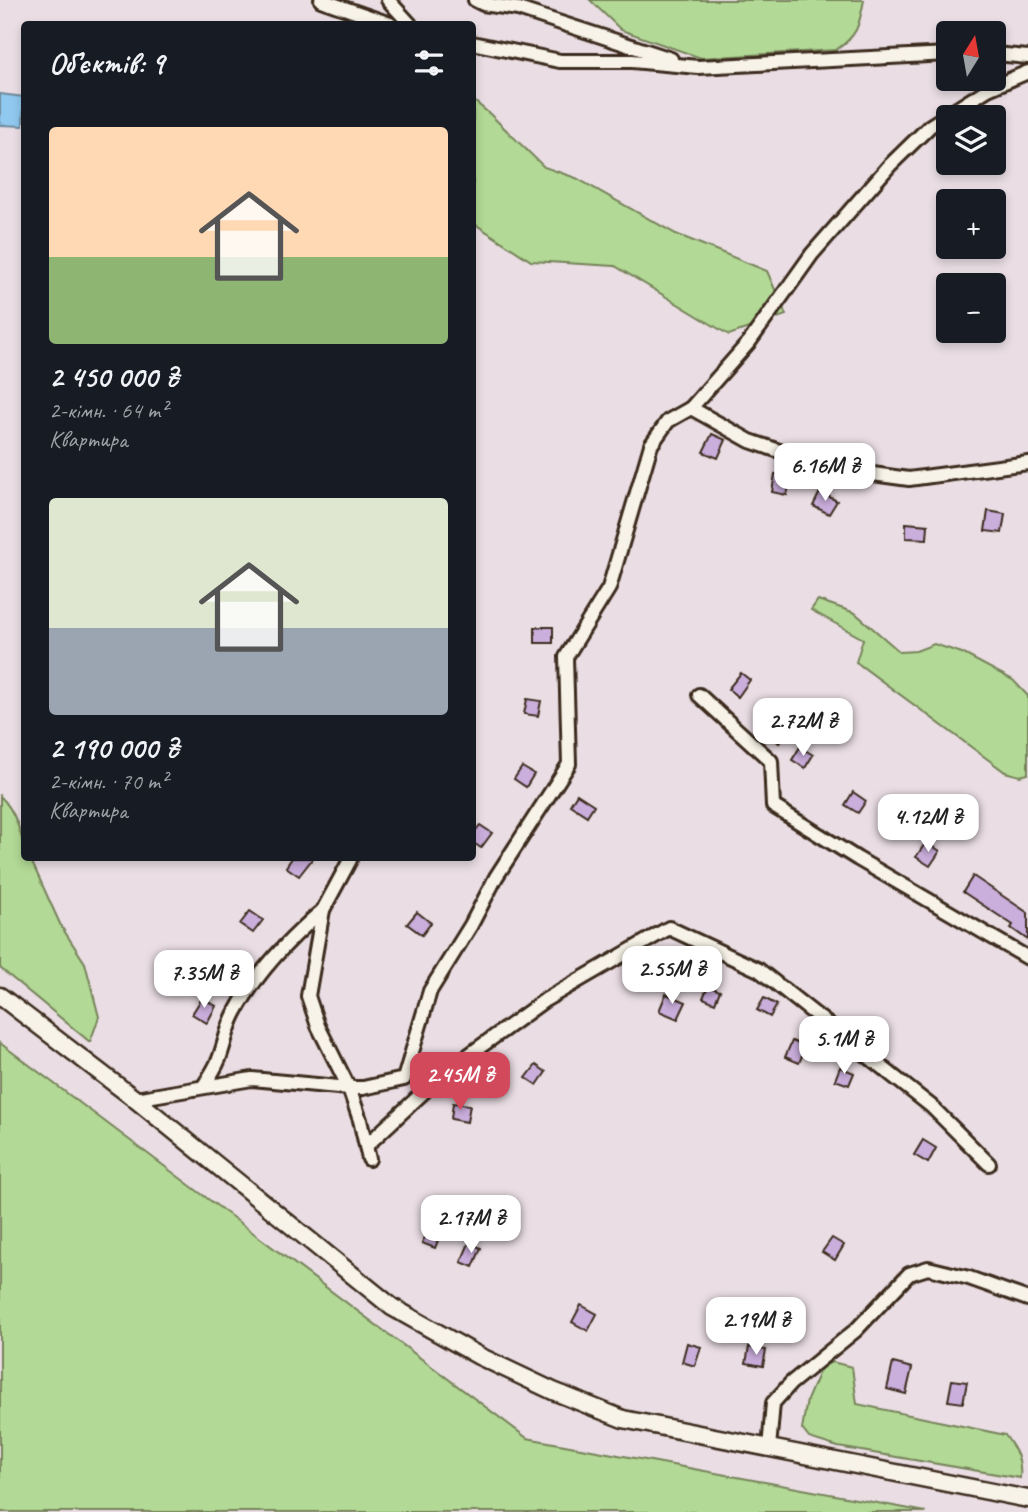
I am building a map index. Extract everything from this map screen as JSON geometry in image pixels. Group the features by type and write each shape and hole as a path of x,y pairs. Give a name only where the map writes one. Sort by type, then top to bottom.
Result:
{"street":[{"path":"321,0 381,21"},
{"path":"388,0 407,21"},
{"path":"475,0 483,4 518,9 698,67"},
{"path":"476,44 560,61 632,61 698,67 936,55"},
{"path":"1006,55 1028,58"},
{"path":"135,1099 252,1079 363,1088 404,1079 430,991 471,925 496,877 569,764 566,657 609,588 651,445 668,421 691,408 750,341 812,254 906,149 941,118 988,89 1028,72"},
{"path":"691,408 750,442 829,468 909,479 1028,463"},
{"path":"699,695 771,761 773,806 1028,958"},
{"path":"203,1087 219,1059 226,1031 249,990 298,931 323,910 350,861"},
{"path":"323,910 308,996 318,1026 349,1088 368,1152 444,1073 545,1000 669,928 759,971 931,1106 989,1164"},
{"path":"0,996 135,1099 392,1307 479,1356 553,1391 623,1419 1028,1499"},
{"path":"769,1448 773,1403 791,1383 856,1330 909,1274 928,1268 969,1278 1028,1298"}],"green space":[{"path":"590,0 864,0 856,29 849,40 836,50 701,58 621,30"},
{"path":"476,102 544,167 576,178 676,234 767,271 786,315 729,335 615,266 531,261 476,225"},
{"path":"818,600 855,613 900,652 916,651 934,644 962,653 1013,680 1028,696 1028,774 1020,776 1005,772 856,662 863,639 811,610"},
{"path":"0,796 18,824 21,861 31,861 61,926 85,963 99,1017 90,1042 0,968"},
{"path":"0,1043 527,1438 926,1512 0,1512"},
{"path":"832,1362 852,1367 857,1404 1005,1435 1017,1455 1020,1478 838,1447 809,1438 802,1429 807,1400 821,1367"}],"water":[{"path":"0,94 21,97 21,126 0,125"}],"building":[{"path":"712,434 726,440 718,458 703,452"},
{"path":"775,474 791,477 787,495 772,492"},
{"path":"820,492 837,501 829,514 813,506"},
{"path":"988,511 1005,514 1002,533 985,531"},
{"path":"906,523 928,525 927,539 906,538"},
{"path":"535,627 553,627 553,643 535,643"},
{"path":"741,673 750,680 738,697 728,689"},
{"path":"527,699 541,701 538,716 524,714"},
{"path":"778,718 789,727 789,731 779,743 767,732"},
{"path":"800,747 813,755 805,768 792,760"},
{"path":"522,767 534,774 526,787 514,779"},
{"path":"853,792 866,801 858,813 845,805"},
{"path":"577,794 594,805 587,816 570,805"},
{"path":"480,825 492,833 481,848 476,845 476,830"},
{"path":"926,842 940,851 930,866 916,857"},
{"path":"290,861 311,861 299,876 286,867"},
{"path":"973,876 1028,913 1028,940 1011,928 1013,925 963,892"},
{"path":"250,911 263,920 253,933 240,924"},
{"path":"417,912 431,923 422,935 407,924"},
{"path":"708,986 720,991 715,1003 703,998"},
{"path":"666,994 686,1002 678,1019 659,1011"},
{"path":"202,998 216,1006 207,1023 192,1014"},
{"path":"764,998 777,1005 770,1017 757,1010"},
{"path":"792,1041 806,1047 799,1063 785,1057"},
{"path":"536,1065 546,1072 537,1085 526,1078"},
{"path":"840,1067 854,1073 849,1085 835,1080"},
{"path":"453,1103 470,1105 467,1122 451,1119"},
{"path":"923,1140 936,1148 928,1163 914,1155"},
{"path":"430,1225 442,1230 435,1248 422,1243"},
{"path":"832,1238 844,1245 835,1260 822,1252"},
{"path":"469,1243 481,1248 473,1267 461,1262"},
{"path":"581,1305 597,1314 588,1331 572,1322"},
{"path":"687,1343 701,1347 695,1366 682,1362"},
{"path":"749,1347 766,1350 763,1366 746,1363"},
{"path":"893,1363 912,1368 906,1394 887,1389"},
{"path":"952,1380 967,1382 963,1403 948,1401"}]}
